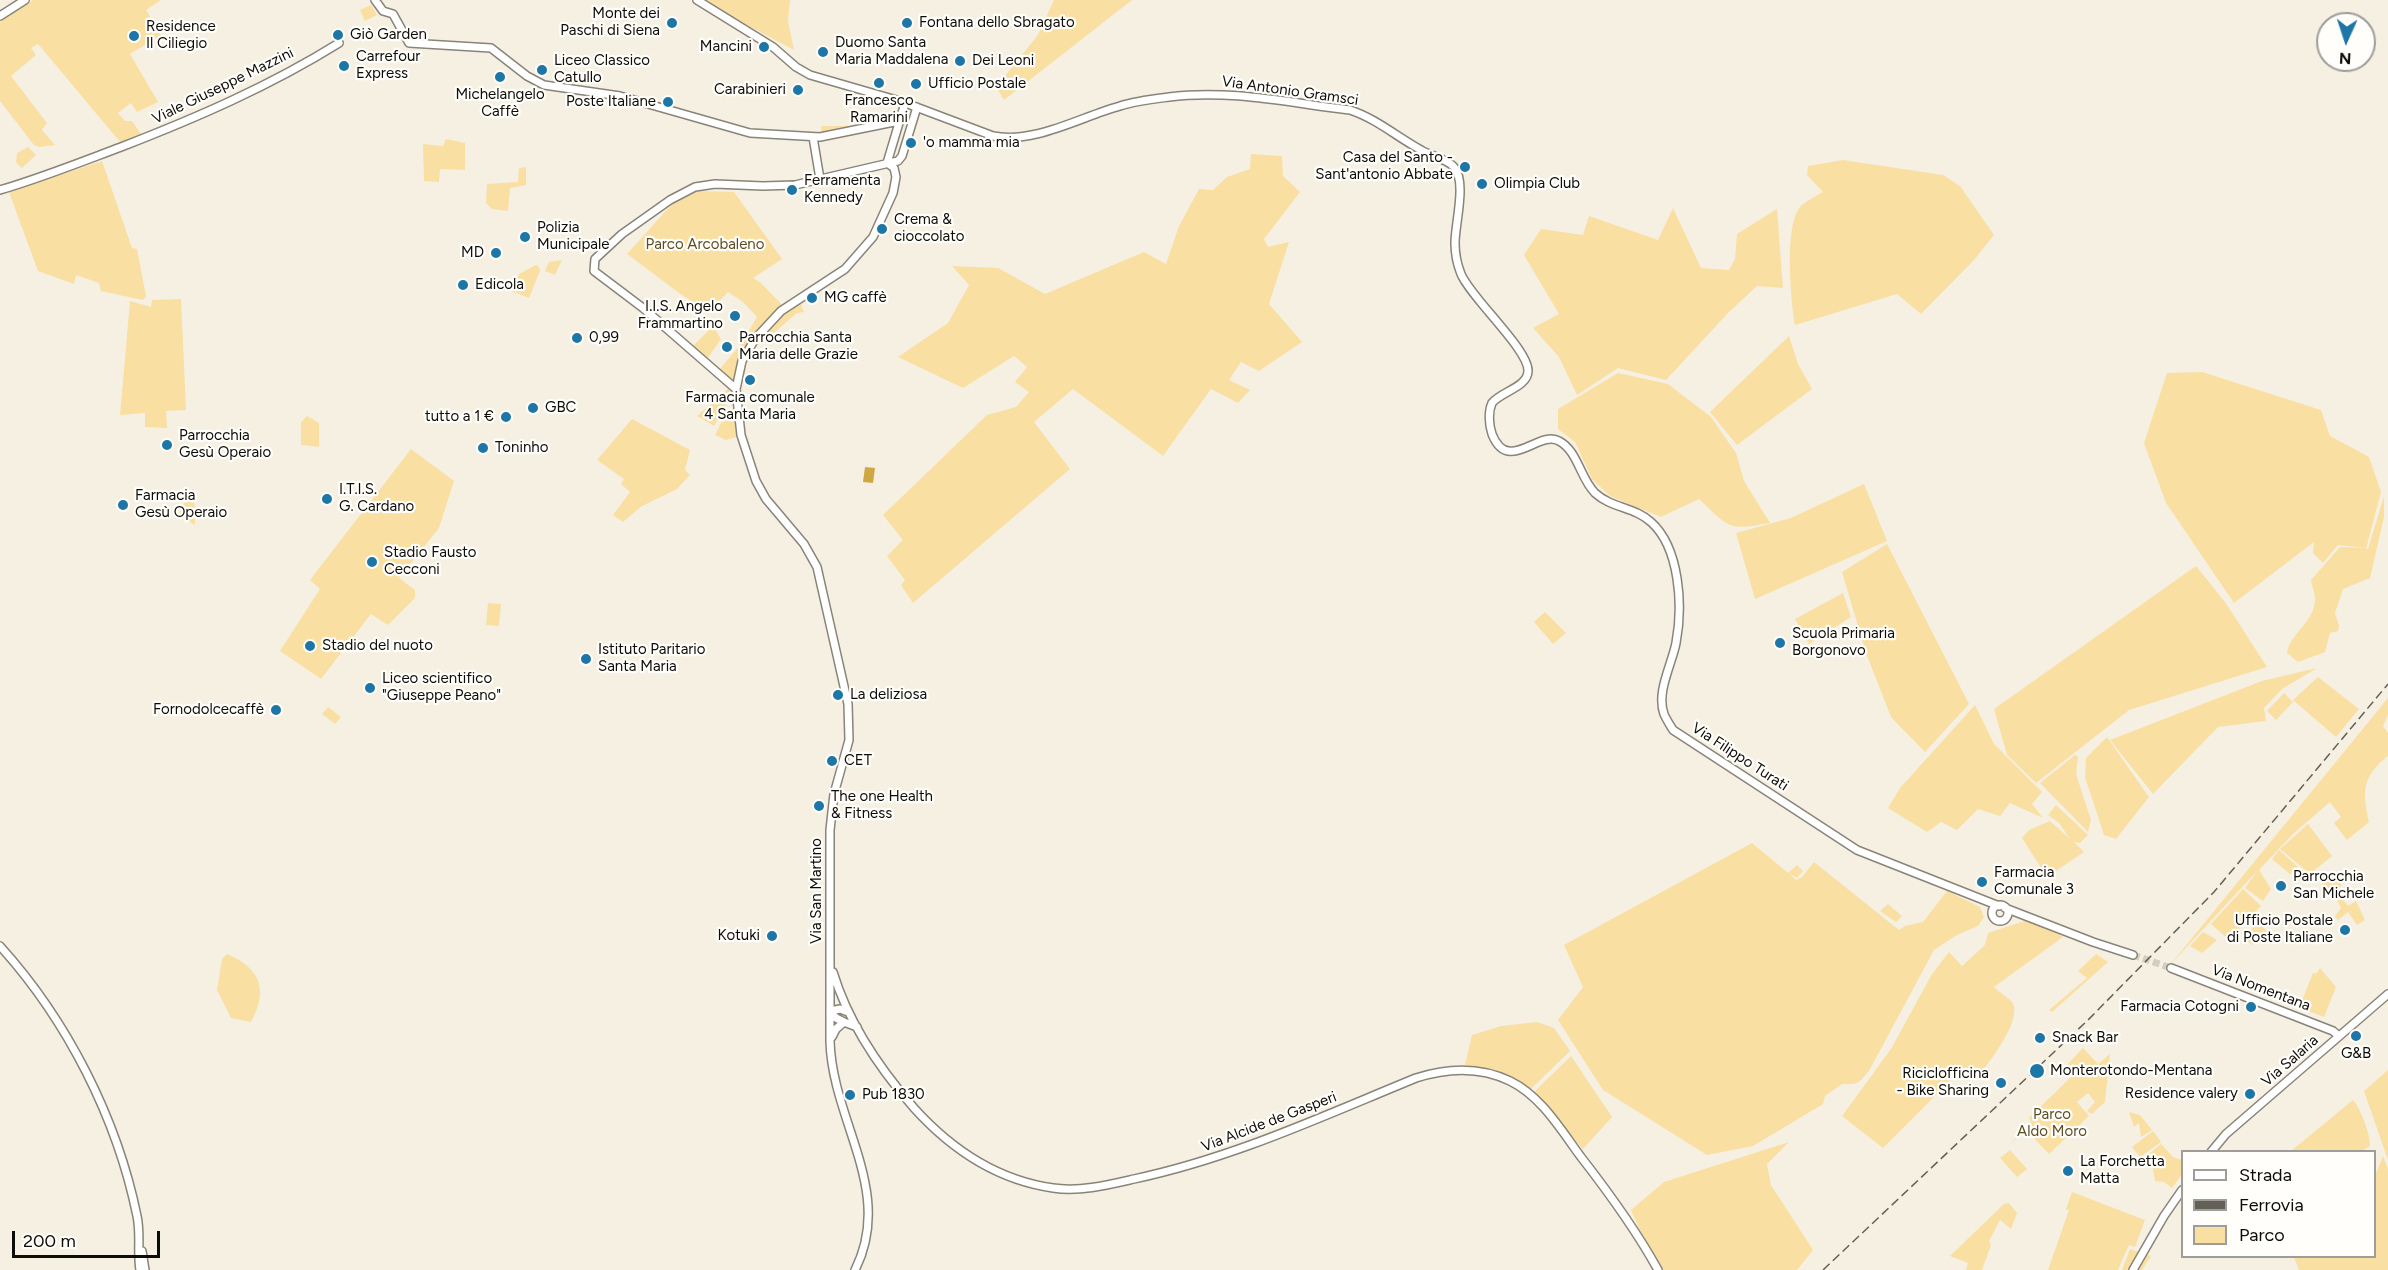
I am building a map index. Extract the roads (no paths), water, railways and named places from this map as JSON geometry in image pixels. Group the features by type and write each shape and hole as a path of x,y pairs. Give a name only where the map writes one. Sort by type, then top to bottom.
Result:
{"main road":[{"path":"0,16 25,0"},
{"path":"375,0 383,11 393,14 409,43 491,48 526,76 541,84 620,96 741,131 813,137 898,121"},
{"name":"Via Antonio Gramsci","path":"697,0 773,47 805,72 917,107 987,135 1007,138 1034,134 1122,105 1171,97 1221,93 1350,110 1367,116 1421,150 1453,165 1460,178 1455,242 1456,259 1462,276 1517,348 1528,369 1527,375 1521,382 1496,399 1490,406"},
{"name":"Viale Giuseppe Mazzini","path":"0,190 187,121 279,76 339,43"},
{"path":"887,163 905,103"},
{"path":"887,163 894,168 894,186 881,222 868,243 845,269 784,309 755,339 741,365 736,389 643,308 594,272 595,259 622,234 670,200 693,187 718,184 783,186 901,158 917,107"},
{"path":"813,137 820,179"},
{"name":"Via San Martino","path":"736,389 741,435 756,482 766,499 804,543 817,567 847,697 850,720 849,740 834,794 830,830 830,1011 831,1048 841,1102 861,1164 868,1198 868,1231 864,1250 855,1270"},
{"name":"Via Filippo Turati","path":"1490,406 1491,430 1494,439 1502,447 1511,451 1520,451 1544,439 1558,440 1569,449 1587,482 1598,495 1610,503 1641,514 1652,522 1664,538 1672,561 1679,597 1677,640 1664,688 1663,712 1673,730 1857,850 2002,907"},
{"name":"Via Filippo Turati","path":"1971,894 1990,911 1995,919 2006,920"},
{"path":"1990,911 1994,906 2002,907 2133,955"},
{"path":"2002,907 2009,912 2006,920 2029,917"},
{"path":"0,946 50,1011 77,1056 101,1104 127,1176 139,1224 145,1270"},
{"name":"Via Alcide de Gasperi","path":"831,964 848,1012 857,1027 901,1092 939,1134 974,1160 1033,1184 1061,1189 1112,1184 1203,1162 1273,1137 1428,1074 1461,1070 1495,1075 1517,1085 1540,1103 1619,1207 1658,1270"},
{"name":"Via Nomentana","path":"2171,968 2297,1016 2333,1031 2339,1036"},
{"name":"Via Salaria","path":"2213,1150 2226,1134 2388,994"},
{"path":"830,1011 848,1012"},
{"path":"830,1011 836,1018 857,1027"},
{"path":"831,1048 834,1031 844,1022"},
{"path":"2133,1270 2181,1191"},
{"path":"140,1243 138,1259 140,1270"}],"tunnel":[{"path":"2133,955 2171,968"}],"railway":[{"path":"1823,1270 2088,1020 2214,892 2388,684"}],"place":[{"name":"Monte dei Paschi di Siena","path":"672,23"},
{"name":"Fontana dello Sbragato","path":"907,23"},
{"name":"Giò Garden","path":"338,35"},
{"name":"Residence Il Ciliegio","path":"134,36"},
{"name":"Mancini","path":"764,47"},
{"name":"Duomo Santa Maria Maddalena","path":"823,52"},
{"name":"Dei Leoni","path":"960,61"},
{"name":"Carrefour Express","path":"344,66"},
{"name":"Liceo Classico Catullo","path":"542,70"},
{"name":"Michelangelo Caffè","path":"500,77"},
{"name":"Francesco Ramarini","path":"879,83"},
{"name":"Ufficio Postale","path":"916,84"},
{"name":"Carabinieri","path":"798,90"},
{"name":"Poste Italiane","path":"668,102"},
{"name":"'o mamma mia","path":"911,143"},
{"name":"Casa del Santo - Sant'antonio Abbate","path":"1465,167"},
{"name":"Olimpia Club","path":"1482,184"},
{"name":"Ferramenta Kennedy","path":"792,190"},
{"name":"Crema & cioccolato","path":"882,229"},
{"name":"Polizia Municipale","path":"525,237"},
{"name":"MD","path":"496,253"},
{"name":"Edicola","path":"463,285"},
{"name":"MG caffè","path":"812,298"},
{"name":"I.I.S. Angelo Frammartino","path":"735,316"},
{"name":"0,99","path":"577,338"},
{"name":"Parrocchia Santa Maria delle Grazie","path":"727,347"},
{"name":"Farmacia comunale 4 Santa Maria","path":"750,380"},
{"name":"GBC","path":"533,408"},
{"name":"tutto a 1 €","path":"506,417"},
{"name":"Parrocchia Gesù Operaio","path":"167,445"},
{"name":"Toninho","path":"483,448"},
{"name":"I.T.I.S. G. Cardano","path":"327,499"},
{"name":"Farmacia Gesù Operaio","path":"123,505"},
{"name":"Stadio Fausto Cecconi","path":"372,562"},
{"name":"Scuola Primaria Borgonovo","path":"1780,643"},
{"name":"Stadio del nuoto","path":"310,646"},
{"name":"Istituto Paritario Santa Maria","path":"586,659"},
{"name":"Liceo scientifico \"Giuseppe Peano\"","path":"370,688"},
{"name":"La deliziosa","path":"838,695"},
{"name":"Fornodolcecaffè","path":"276,710"},
{"name":"CET","path":"832,761"},
{"name":"The one Health & Fitness","path":"819,806"},
{"name":"Farmacia Comunale 3","path":"1982,882"},
{"name":"Parrocchia San Michele","path":"2281,886"},
{"name":"Ufficio Postale di Poste Italiane","path":"2345,930"},
{"name":"Kotuki","path":"772,936"},
{"name":"Farmacia Cotogni","path":"2251,1007"},
{"name":"G&B","path":"2356,1036"},
{"name":"Snack Bar","path":"2040,1038"},
{"name":"Monterotondo-Mentana","path":"2037,1071"},
{"name":"Riciclofficina - Bike Sharing","path":"2001,1083"},
{"name":"Residence valery","path":"2250,1094"},
{"name":"Pub 1830","path":"850,1095"},
{"name":"La Forchetta Matta","path":"2068,1171"}],"park label":[{"name":"Parco Arcobaleno","path":"705,245"},
{"name":"Parco Aldo Moro","path":"2052,1124"}]}
